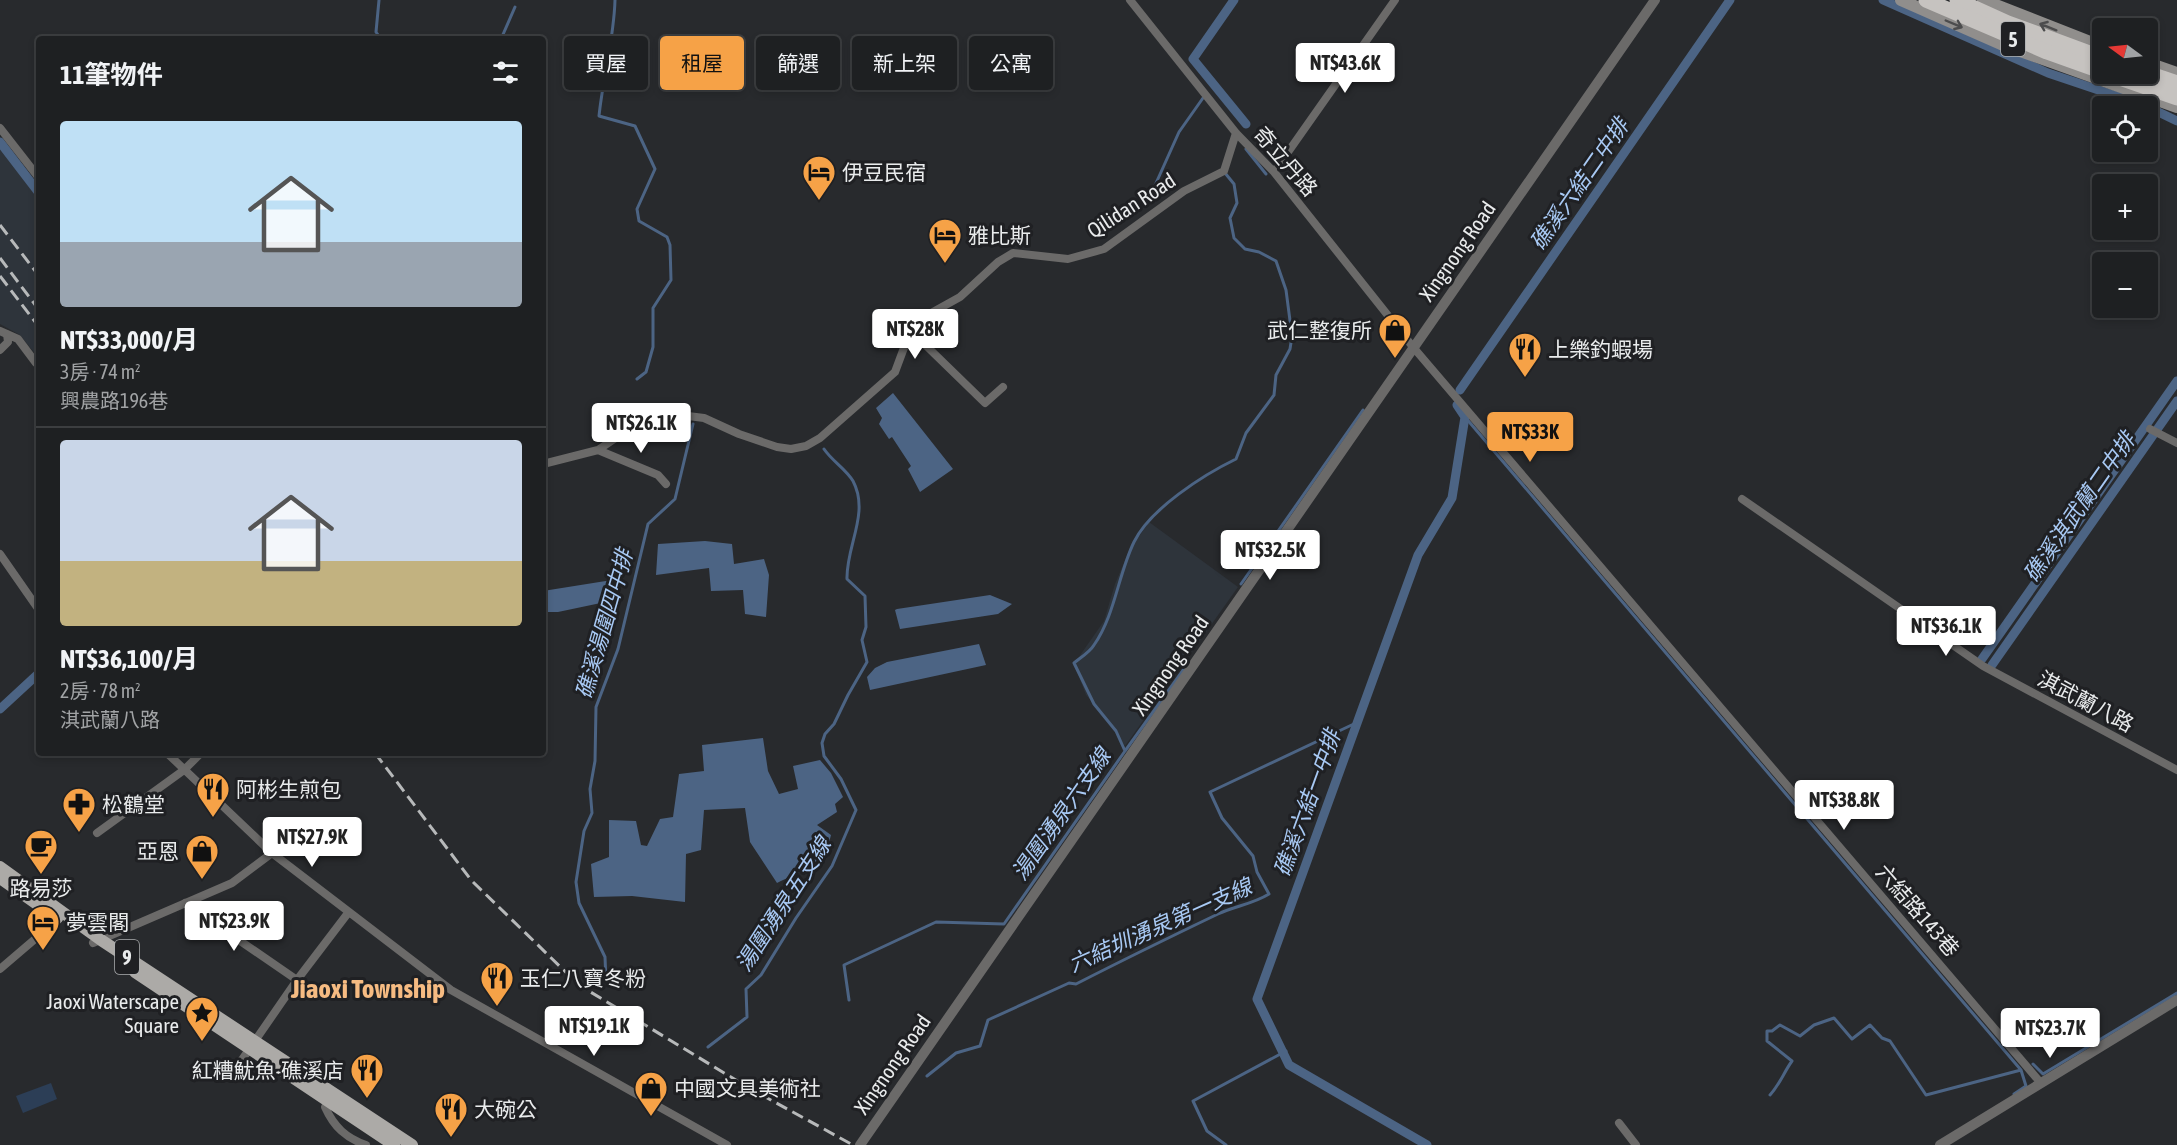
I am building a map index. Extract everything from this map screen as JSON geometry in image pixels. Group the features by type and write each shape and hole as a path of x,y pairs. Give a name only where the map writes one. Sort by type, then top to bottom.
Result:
{"highway":[{"name":"5","path":"1957,0 2019,27 2092,54"},
{"name":"5","path":"1925,5 2092,68"},
{"path":"2158,76 2177,83"},
{"path":"2132,84 2170,100"}],"main road":[{"path":"1901,0 1925,5 2001,44 2170,100 2177,109"},
{"path":"1925,5 1940,0"},
{"path":"1983,0 2092,43"},
{"path":"2158,66 2177,73"},
{"name":"9","path":"0,867 97,942 355,1113 389,1141 412,1145"},
{"name":"9","path":"0,878 62,917"}],"street":[{"name":"奇立丹路","path":"1130,0 1236,133 1274,172 1413,347 1627,597"},
{"path":"1274,172 1395,0"},
{"name":"Xingnong Road","path":"860,1145 1656,0"},
{"path":"0,128 36,174"},
{"name":"Qilidan Road","path":"546,463 598,450 626,431 640,416 664,413 704,418 739,434 777,447 791,449 806,446 820,438 895,372 912,332 924,317 960,297 998,262 1013,253 1068,260 1104,249 1169,200 1224,171 1236,133"},
{"path":"912,332 985,404 1004,387"},
{"path":"0,350 8,342 3,333"},
{"path":"3,333 18,339 36,363"},
{"path":"2150,429 2177,443"},
{"path":"598,450 658,475 666,484"},
{"name":"淇武蘭八路","path":"1742,499 1983,666 2177,770"},
{"path":"0,554 36,605"},
{"name":"六結路143巷","path":"1627,597 2040,1082"},
{"path":"170,756 272,853 348,914 451,990 726,1145"},
{"path":"97,833 184,770 198,756"},
{"path":"97,942 232,883 272,853"},
{"path":"185,903 297,980"},
{"path":"239,1064 254,1046 297,980 348,914"},
{"path":"0,969 62,917"},
{"path":"1940,1145 2177,1000"},
{"path":"330,1096 325,1107 333,1125 366,1145"},
{"path":"342,1132 355,1113"},
{"path":"1618,1123 1636,1145"}],"shaded area":[{"path":"0,148 36,196 36,355 20,335 0,324"},
{"path":"893,393 953,469 920,492 908,469 911,466 892,437 889,439 879,424 882,418 876,408"},
{"path":"1149,522 1238,587 1125,746 1109,720 1086,695 1074,664 1104,621 1115,584 1129,551"},
{"path":"705,541 732,544 734,564 764,559 769,575 766,617 745,614 743,590 711,591 709,568 656,575 658,544"},
{"path":"612,580 615,600 558,612 546,612 546,591"},
{"path":"990,595 1012,604 998,614 900,629 895,610 897,609"},
{"path":"979,644 986,665 870,690 867,677 875,668 887,662"},
{"path":"763,738 768,771 779,794 798,789 793,766 820,760 831,773 843,797 835,804 837,812 817,825 831,835 828,845 818,860 777,883 750,842 745,808 704,810 701,850 686,854 685,902 632,896 594,897 591,864 609,857 609,820 636,821 641,845 647,846 660,819 673,817 679,774 704,771 702,745"},
{"path":"51,1083 57,1099 23,1113 16,1096"}],"waterway":[{"path":"379,0 376,32 379,36"},
{"path":"615,0 613,29 599,116 635,126 655,169 637,209 639,221 667,237 670,245 671,280 653,308 653,347 646,372 637,379"},
{"path":"1234,0 1193,59 1246,124"},
{"name":"礁溪六結二中排","path":"1460,390 1730,0"},
{"path":"1883,0 2048,73 2116,96"},
{"path":"502,36 515,7"},
{"path":"1148,201 1179,132 1203,98"},
{"path":"2158,112 2177,121"},
{"path":"0,142 36,189"},
{"path":"1246,149 1266,174"},
{"name":"湯圍湧泉六支線","path":"849,1000 844,965 936,922 1004,924 1125,751 1116,731 1094,704 1074,663 1090,650 1101,633 1112,608 1134,542 1142,530 1152,517 1179,494 1208,474 1236,459 1246,433 1274,395 1276,375 1290,349 1292,336 1286,290 1276,261 1259,252 1245,249 1234,238 1230,218 1237,203 1234,184 1225,173"},
{"path":"1982,659 2177,381"},
{"name":"礁溪淇武蘭二中排","path":"1992,665 2177,401"},
{"name":"礁溪六結一中排","path":"1427,1145 1289,1065 1257,999 1418,555 1452,498 1465,417 1457,405"},
{"path":"1241,584 1363,410"},
{"path":"1465,417 2021,1070 2026,1086 2014,1094"},
{"name":"礁溪湯圍四中排","path":"606,981 605,957 579,903 576,882 584,831 592,813 590,789 595,761 596,707 618,649 648,524 675,499 693,424"},
{"name":"湯圍湧泉五支線","path":"708,1047 747,1017 746,989 761,975 832,866 856,810 841,779 824,756 822,743 867,662 862,640 866,627 865,596 847,579 858,517 858,493 847,473 824,449"},
{"path":"1125,751 1189,662"},
{"path":"0,709 36,676"},
{"name":"六結圳湧泉第一支線","path":"927,1076 956,1053 980,1046 988,1020 1069,983 1076,984 1218,914 1269,894 1257,872 1253,856 1222,818 1210,792 1358,722"},
{"path":"2033,1064 2043,1074 2177,993"},
{"path":"1770,1095 1792,1061 1767,1041 1767,1031 1772,1031 1780,1025 1800,1036 1814,1025 1834,1018 1852,1039 1870,1025 1882,1038 1890,1041 1926,1095 2021,1070"},
{"path":"1226,1145 1207,1131 1193,1101 1286,1051"}],"railway":[{"path":"0,225 36,272"},
{"path":"0,258 36,306"},
{"path":"0,276 36,323"},
{"path":"377,756 471,880 579,985 749,1088 853,1145"}],"place":[{"name":"伊豆民宿","path":"819,201"},
{"name":"雅比斯","path":"945,264"},
{"name":"武仁整復所","path":"1395,359"},
{"name":"上樂釣蝦場","path":"1525,378"},
{"name":"阿彬生煎包","path":"213,818"},
{"name":"松鶴堂","path":"79,833"},
{"name":"路易莎","path":"41,875"},
{"name":"亞恩","path":"202,880"},
{"name":"夢雲閣","path":"43,951"},
{"name":"玉仁八寶冬粉","path":"497,1007"},
{"name":"Jaoxi Waterscape Square","path":"202,1042"},
{"name":"紅糟魷魚-礁溪店","path":"367,1099"},
{"name":"中國文具美術社","path":"651,1117"},
{"name":"大碗公","path":"451,1138"}],"district":[{"name":"Jiaoxi Township","path":"368,988"}]}
